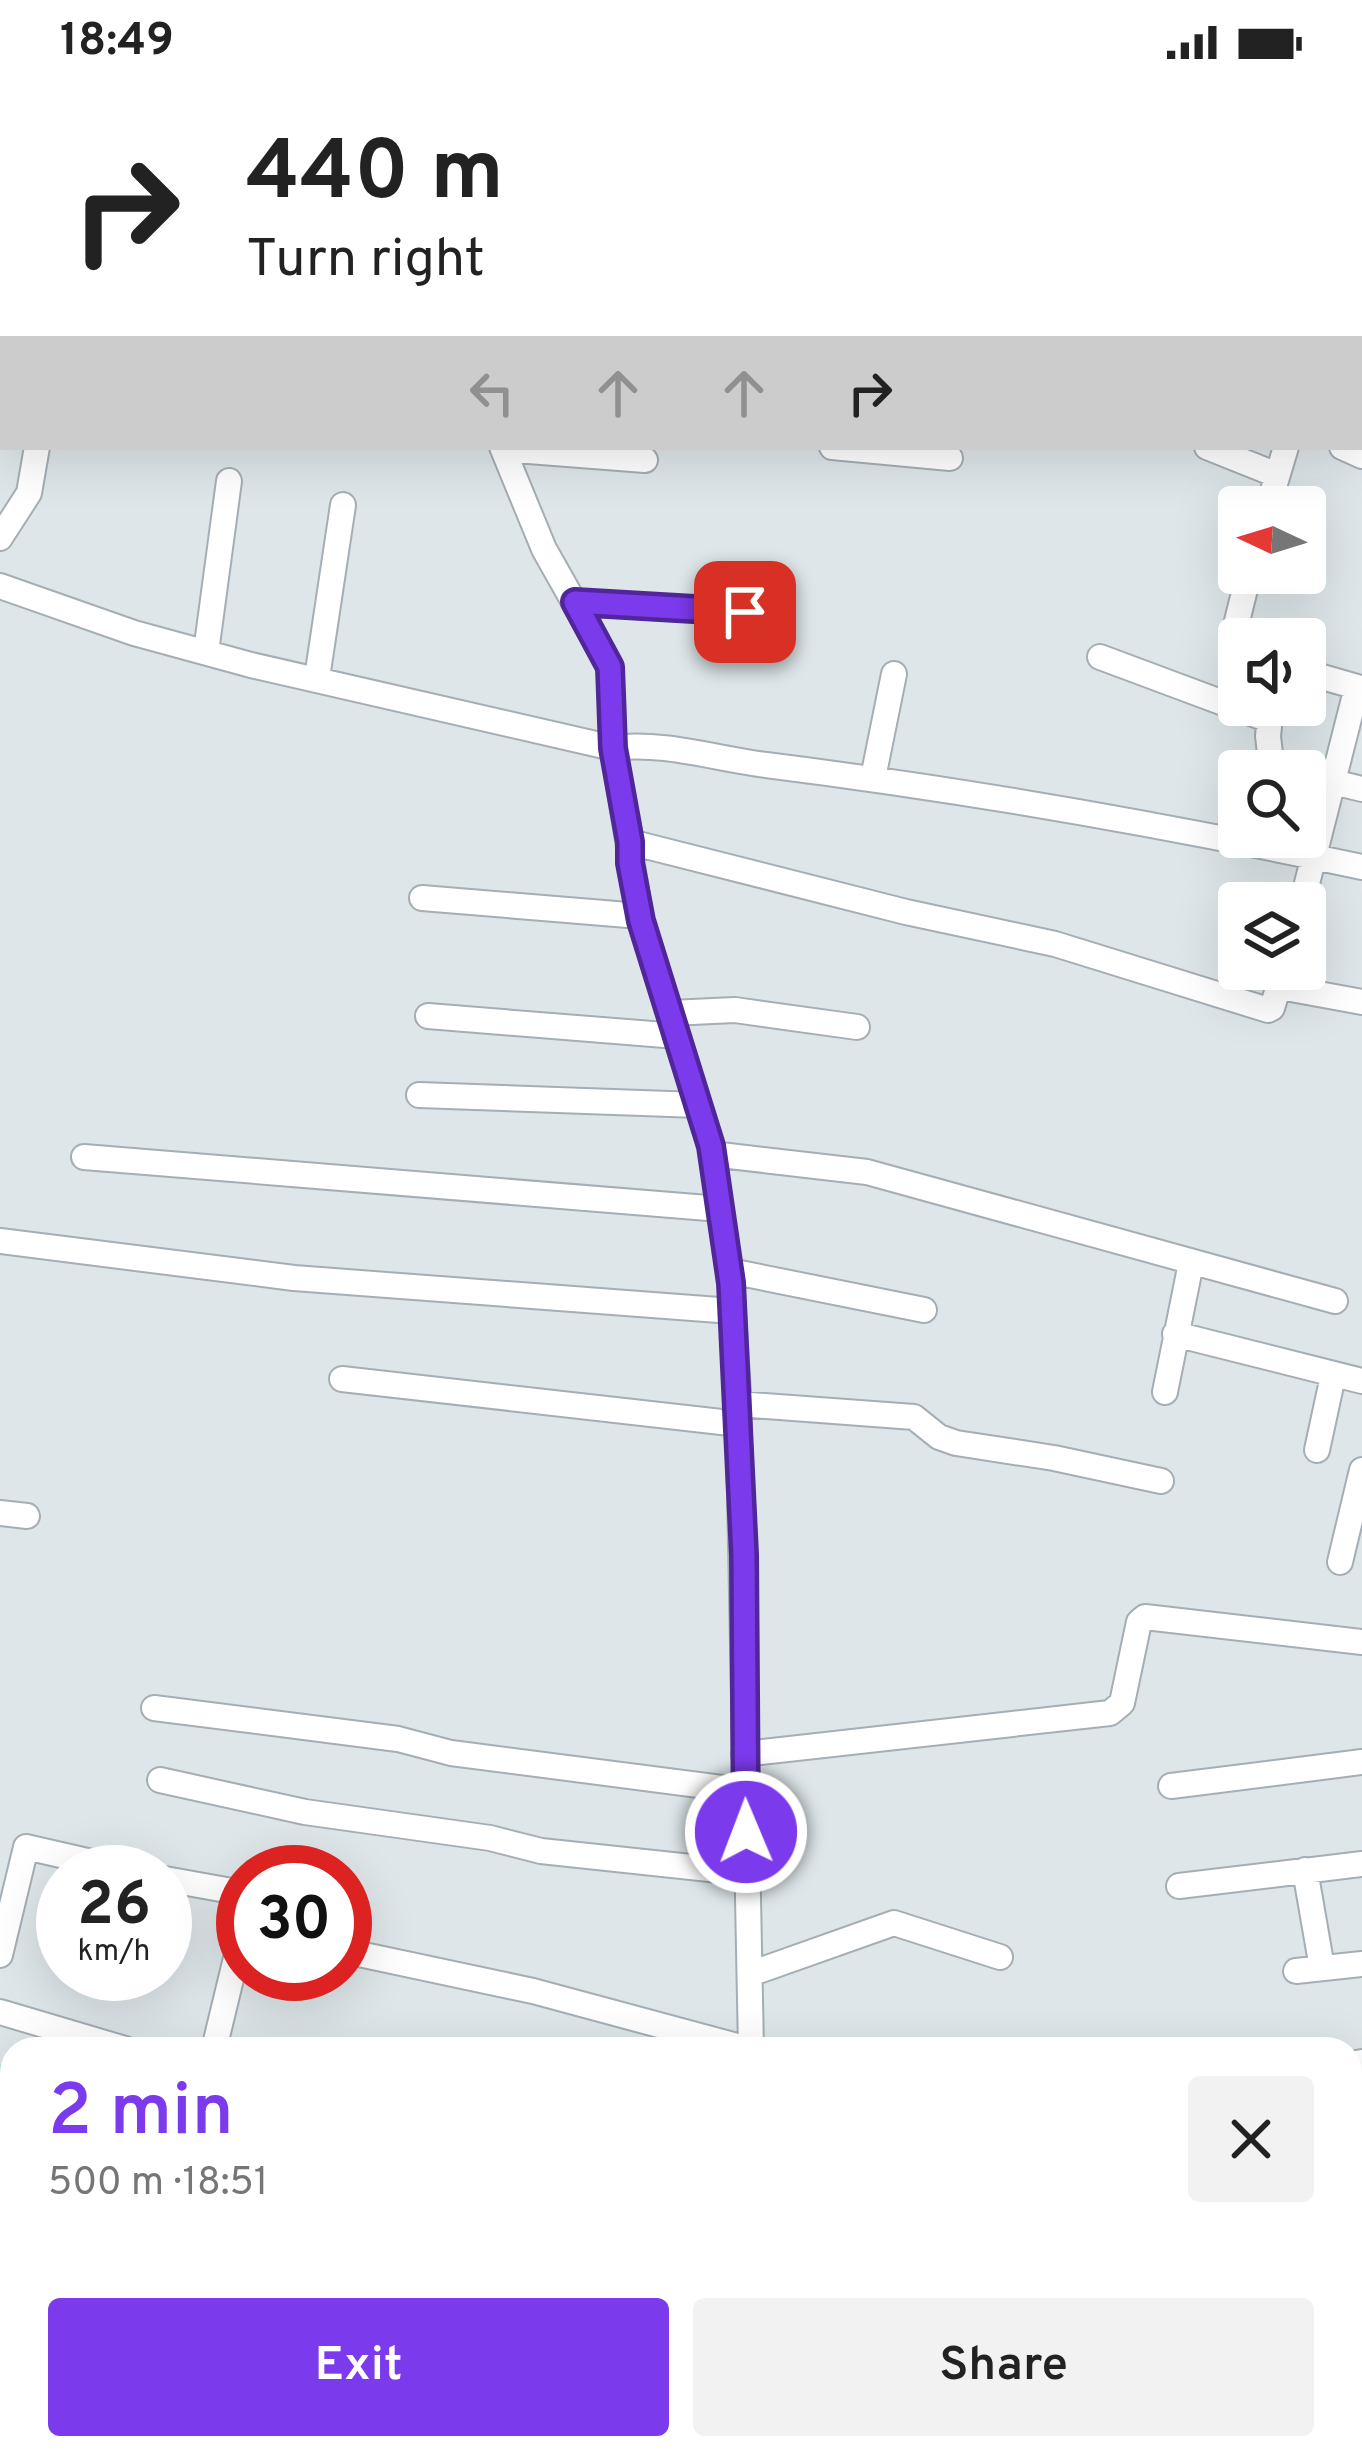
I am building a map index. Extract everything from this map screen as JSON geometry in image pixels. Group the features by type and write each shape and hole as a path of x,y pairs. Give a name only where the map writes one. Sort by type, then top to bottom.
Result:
{"street":[{"path":"0,538 29,493 37,450"},
{"path":"503,450 544,549 610,667 613,748 640,916 712,1154 721,1209 730,1271 738,1414 750,2037"},
{"path":"526,450 645,460"},
{"path":"864,450 950,458"},
{"path":"1214,450 1277,475"},
{"path":"1274,486 1285,450"},
{"path":"206,652 229,481"},
{"path":"316,678 343,505"},
{"path":"0,586 134,633 613,748 638,744 1218,834"},
{"path":"575,602 745,612"},
{"path":"1100,657 1218,696"},
{"path":"873,778 894,674"},
{"path":"1326,678 1360,688 1326,809"},
{"path":"1333,782 1362,789"},
{"path":"630,842 906,912 1055,944 1268,1010 1278,990"},
{"path":"1323,858 1362,867"},
{"path":"422,898 640,916"},
{"path":"1322,990 1362,1002"},
{"path":"428,1016 673,1025 735,1010 857,1027"},
{"path":"418,1095 698,1105"},
{"path":"712,1154 867,1172 1335,1300"},
{"path":"84,1157 721,1209"},
{"path":"1,1249 294,1278 732,1311"},
{"path":"1165,1392 1191,1262"},
{"path":"730,1271 924,1310"},
{"path":"1175,1334 1362,1382"},
{"path":"1317,1450 1333,1376"},
{"path":"342,1379 738,1414 914,1418 956,1443 1161,1481"},
{"path":"1340,1562 1362,1470"},
{"path":"0,1513 28,1516"},
{"path":"744,1754 1110,1713 1122,1703 1139,1622 1145,1617 1362,1642"},
{"path":"154,1708 745,1792"},
{"path":"1171,1786 1362,1762"},
{"path":"160,1780 304,1812 490,1838 541,1851 747,1873"},
{"path":"0,1955 26,1847 36,1849"},
{"path":"1179,1886 1362,1864"},
{"path":"1305,1870 1322,1968"},
{"path":"750,1974 894,1923 1000,1957"},
{"path":"372,1957 533,1991 705,2037"},
{"path":"1295,1971 1362,1964"},
{"path":"217,2037 226,2001"},
{"path":"0,2012 84,2037"}],"route":[{"path":"745,612 575,602 610,667 613,748 630,842 628,856 641,921 711,1146 731,1283 744,1555 746,1832"}]}
